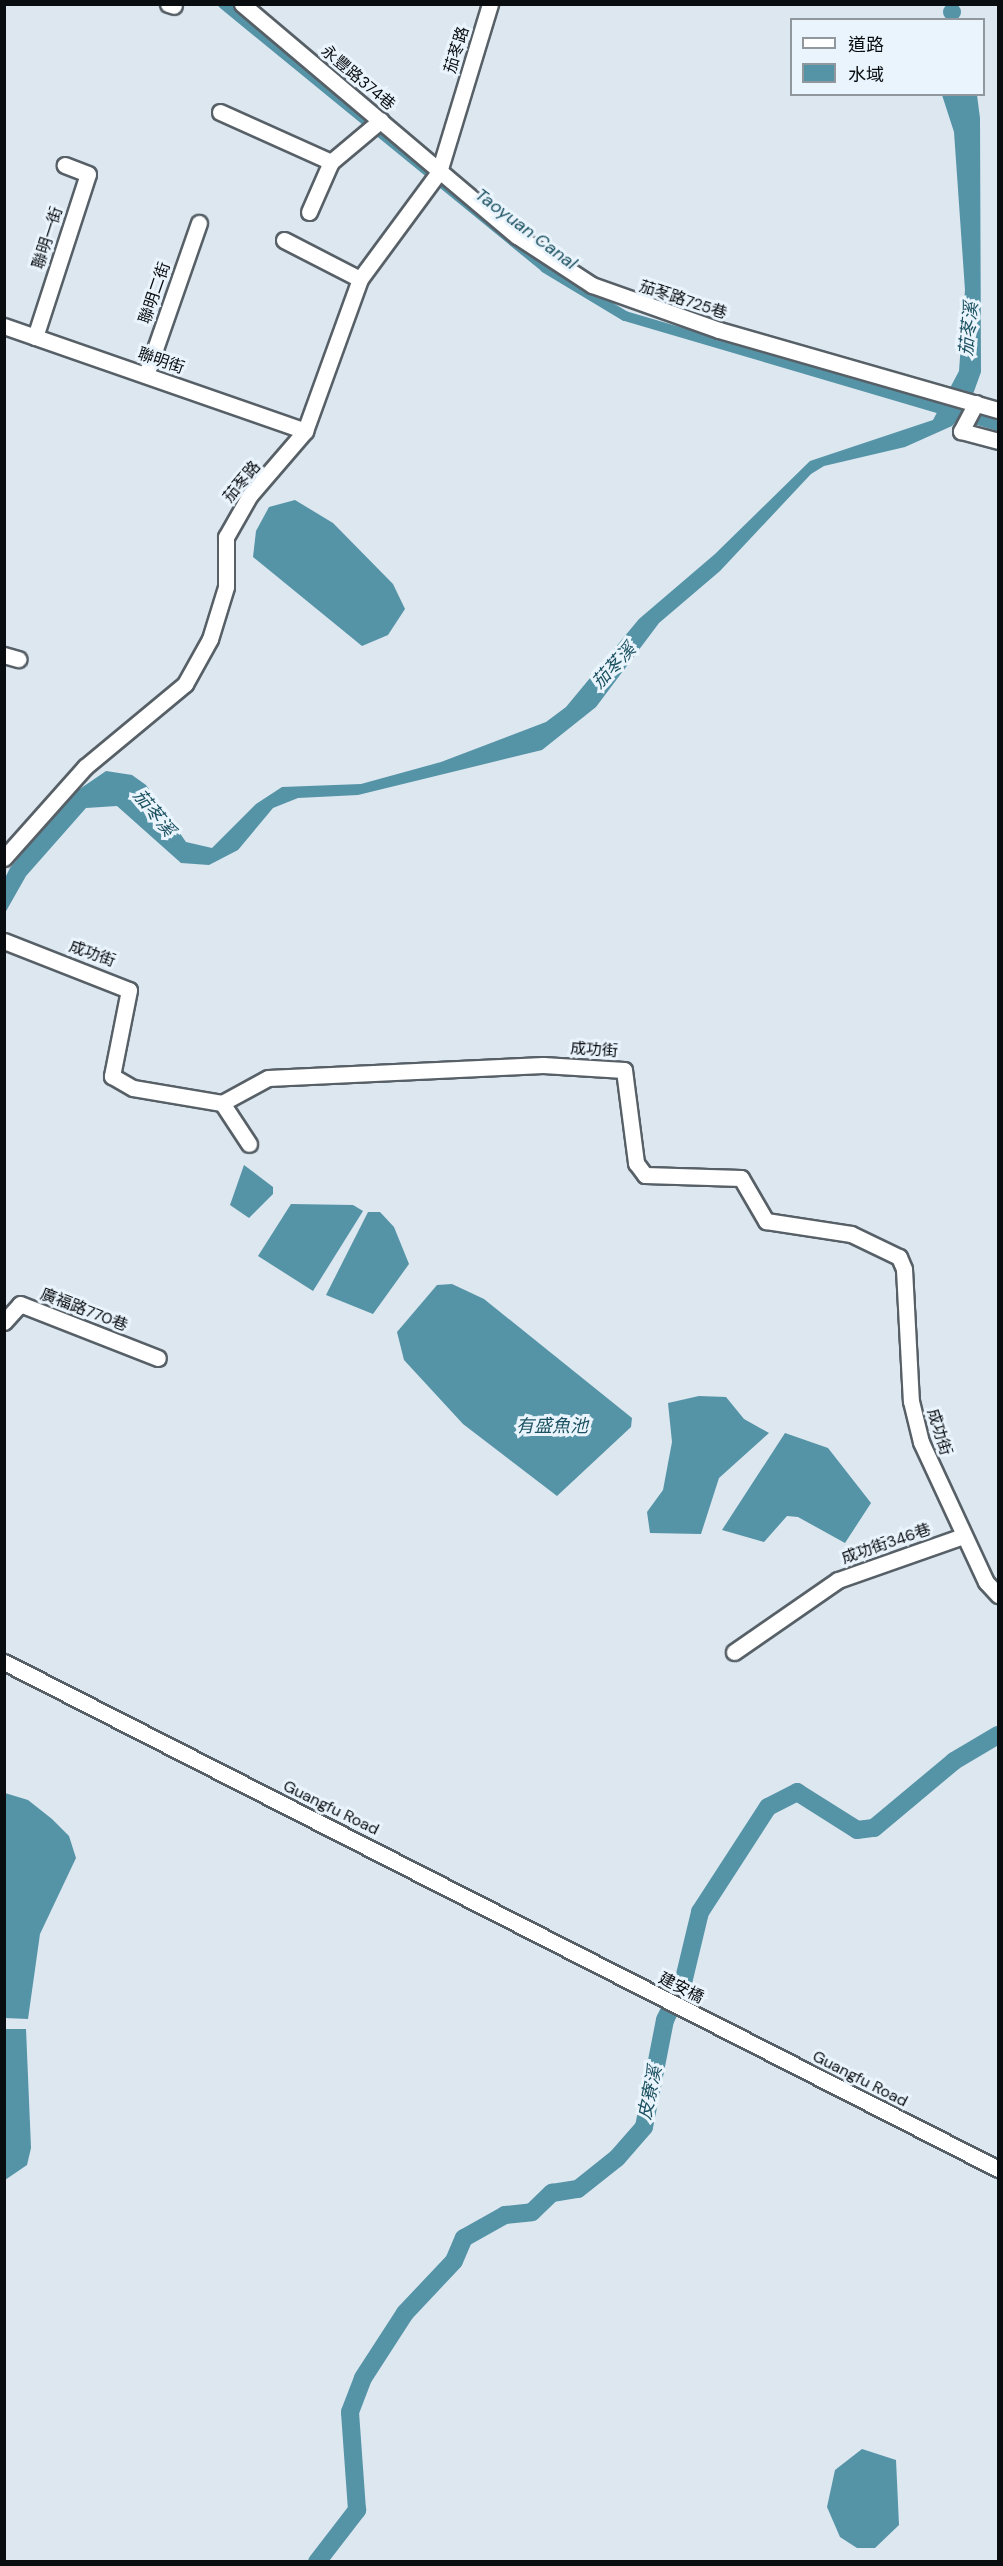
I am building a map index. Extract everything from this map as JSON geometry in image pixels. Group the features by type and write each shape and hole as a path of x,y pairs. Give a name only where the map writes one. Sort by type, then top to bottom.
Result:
{"street":[{"name":"永豐路374巷","path":"242,4 374,127 442,176"},
{"name":"茄苳路","path":"4,858 85,767 185,684 210,639 226,587 226,537 250,495 304,431 360,279 425,188 442,176 490,4"},
{"path":"220,112 331,162"},
{"path":"309,212 331,162 374,127"},
{"name":"聯明一街","path":"35,337 88,174 65,165"},
{"name":"茄苳路725巷","path":"442,176 547,256 622,299 999,410"},
{"name":"聯明二街","path":"146,375 199,223"},
{"path":"284,240 360,279"},
{"name":"聯明街","path":"4,326 304,431"},
{"path":"976,403 961,431 999,441"},
{"name":"成功街","path":"4,941 129,990 112,1076 116,1083 222,1103 268,1078 543,1065 624,1070 636,1163 645,1175 741,1178 766,1221 851,1234 899,1257 904,1269 911,1401 931,1468 986,1582 999,1595"},
{"path":"222,1103 249,1144"},
{"name":"廣福路770巷","path":"4,1322 20,1304 158,1358"},
{"name":"成功街346巷","path":"734,1652 838,1580 963,1536"},
{"name":"Guangfu Road","path":"4,1662 639,1987"},
{"name":"建安橋","path":"639,1987 706,2020"},
{"name":"Guangfu Road","path":"706,2020 999,2169"}],"water":[{"path":"952,3 960,9 958,18 946,18 943,12 946,6"},
{"name":"茄苳溪","path":"942,96 977,96 980,118 981,372 968,408 952,426 905,447 824,466 811,474 720,571 659,623 596,707 542,750 358,795 298,798 273,808 238,850 209,865 181,863 117,806 86,808 26,876 5,913 5,878 10,868 71,795 106,771 132,775 146,785 186,842 212,848 256,804 282,787 361,784 441,762 546,722 566,707 639,619 715,554 810,461 933,420 959,371 965,290 954,132"},
{"path":"295,500 333,523 393,584 405,609 388,635 362,646 253,557 256,531 269,507"},
{"path":"244,1165 273,1187 273,1194 249,1218 230,1205"},
{"path":"291,1204 353,1205 363,1211 313,1291 258,1256"},
{"path":"368,1212 380,1212 394,1227 409,1264 373,1314 326,1295"},
{"name":"有盛魚池","path":"452,1284 484,1299 632,1418 631,1427 557,1496 463,1424 404,1360 397,1332 437,1285"},
{"path":"699,1396 726,1397 744,1419 769,1433 719,1478 701,1534 650,1533 647,1512 663,1490 672,1442 668,1403"},
{"path":"785,1433 828,1448 871,1503 845,1543 798,1517 787,1516 764,1542 722,1530"},
{"path":"5,1793 28,1800 52,1819 69,1836 76,1858 40,1934 28,2019 5,2018"},
{"path":"5,2029 26,2029 31,2148 27,2165 5,2180"},
{"path":"862,2449 896,2460 899,2525 875,2548 857,2548 840,2537 827,2507 835,2470"}],"waterway":[{"name":"Taoyuan Canal","path":"223,4 545,268 625,316 998,426"},
{"name":"皮寮溪","path":"317,2562 357,2510 350,2412 363,2378 405,2313 454,2261 464,2238 505,2215 532,2212 552,2193 578,2189 617,2158 644,2127 665,2020 683,1983 700,1912 768,1807 797,1792 857,1830 874,1828 954,1761 998,1735"}]}
